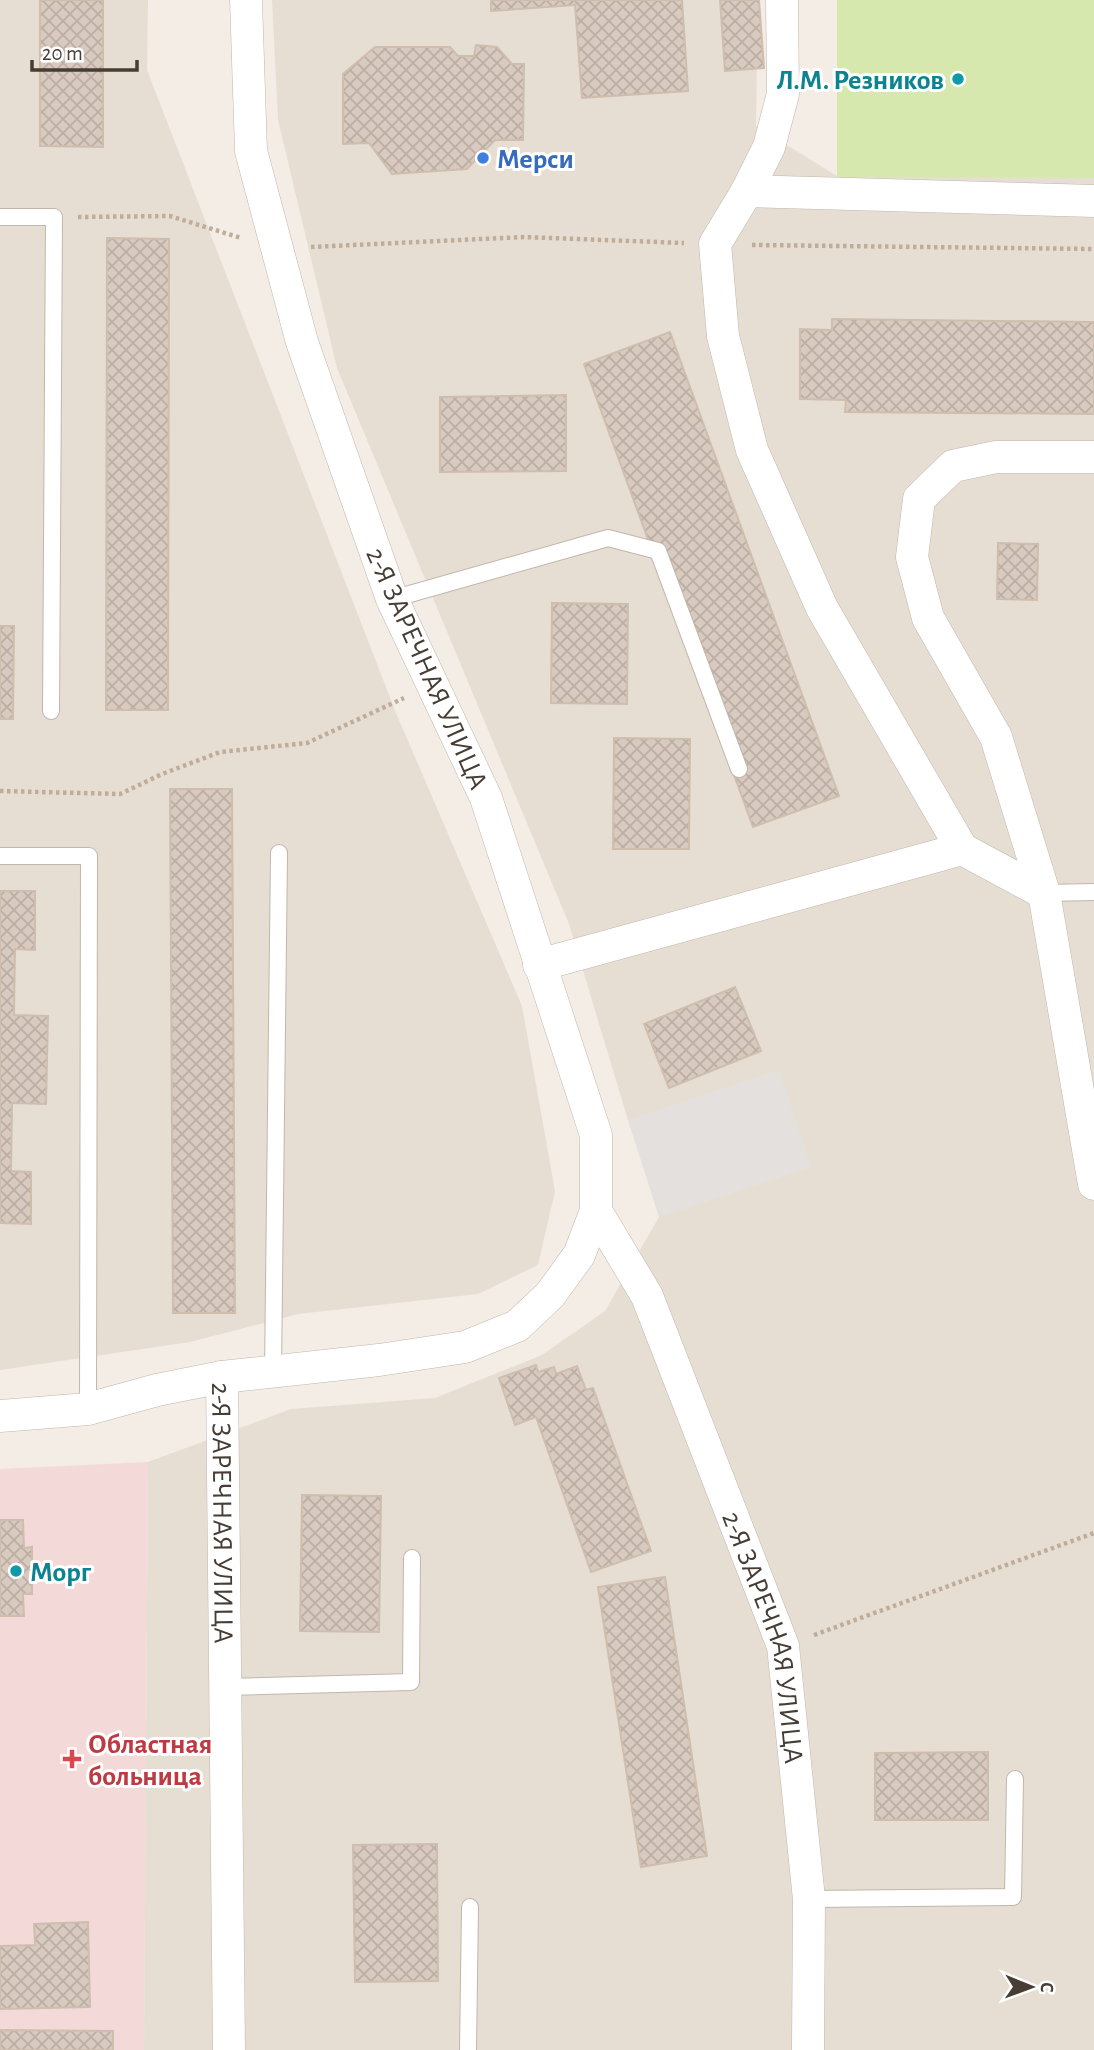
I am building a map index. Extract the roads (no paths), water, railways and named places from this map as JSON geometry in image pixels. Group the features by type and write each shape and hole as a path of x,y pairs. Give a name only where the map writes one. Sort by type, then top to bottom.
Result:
{"street":[{"name":"2-Я ЗАРЕЧНАЯ УЛИЦА","path":"229,2050 222,1377 273,1373 465,1347 517,1326 550,1295 579,1255 596,1212 596,1135 486,798 392,599 302,342 251,151 246,0"},
{"path":"782,0 783,94 769,147 747,191 715,244 723,336 752,450 822,608 962,849 1044,893"},
{"path":"747,191 1094,201"},
{"path":"1094,457 996,457 953,466 919,499 912,557 928,618 996,737 1044,893 1094,1184"},
{"path":"539,965 962,849"},
{"name":"2-Я ЗАРЕЧНАЯ УЛИЦА","path":"596,1212 647,1296 783,1646 809,1899 811,2043"},
{"path":"0,1416 88,1409 158,1390 222,1377"}],"lane":[{"path":"0,216 54,217 51,711"},
{"path":"392,599 608,538 658,551 739,769"},
{"path":"273,1373 279,853"},
{"path":"0,856 89,856 88,1409"},
{"path":"1044,893 1094,892"},
{"path":"226,1687 411,1682 412,1558"},
{"path":"809,1899 1013,1898 1015,1779"},
{"path":"468,2050 470,1907"}],"place":[{"name":"Л.М. Резников","path":"958,79"},
{"name":"Мерси","path":"483,158"},
{"name":"Морг","path":"16,1571"},
{"name":"Областная больница","path":"72,1759"}]}
